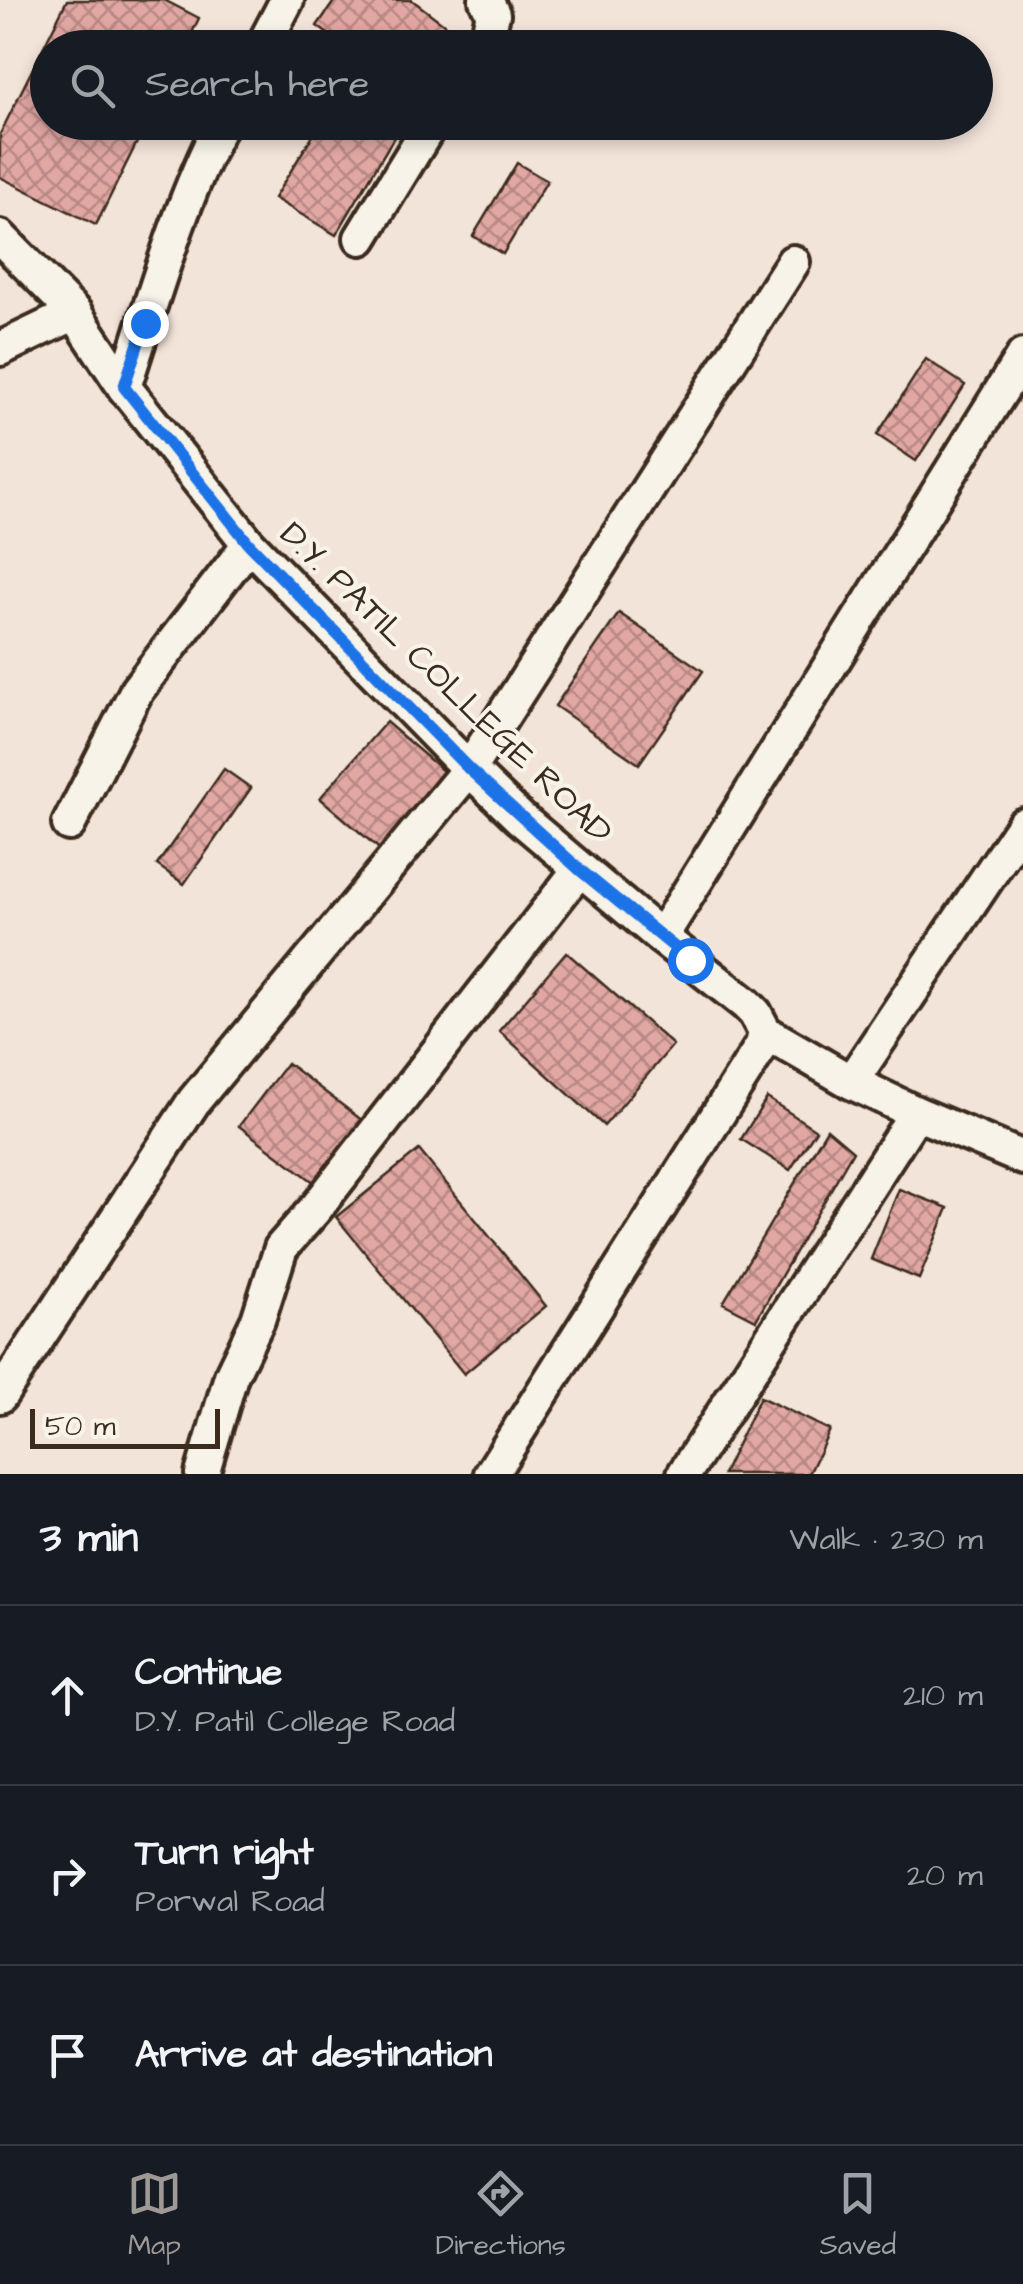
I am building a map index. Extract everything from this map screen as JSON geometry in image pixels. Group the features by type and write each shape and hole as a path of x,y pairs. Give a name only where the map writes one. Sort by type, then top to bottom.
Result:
{"street":[{"path":"271,30 287,0"},
{"path":"486,0 492,14 489,30"},
{"path":"124,387 167,258 213,140"},
{"path":"360,238 421,140"},
{"name":"D.Y. PATIL COLLEGE ROAD","path":"0,237 76,313 124,387 249,544 469,769 580,870 746,1004 756,1013 765,1032"},
{"path":"0,1396 194,1101 469,769 793,262"},
{"path":"0,349 76,313"},
{"path":"661,937 1023,356"},
{"path":"69,824 138,690 249,544"},
{"path":"851,1082 1023,825"},
{"path":"202,1474 231,1376 258,1320 281,1248 580,870"},
{"path":"491,1474 762,1045 765,1032 851,1082 1023,1158"},
{"path":"684,1474 916,1113"}],"building":[{"path":"67,0 164,0 199,18 193,30 52,30"},
{"path":"335,0 412,0 452,30 322,30 317,26"},
{"path":"30,74 30,140 138,140 96,225 0,177 0,134"},
{"path":"310,140 392,140 336,235 274,198"},
{"path":"517,163 547,181 503,254 473,236"},
{"path":"926,359 965,385 916,461 877,435"},
{"path":"619,613 703,671 639,764 555,706"},
{"path":"386,722 450,777 384,853 320,798"},
{"path":"224,769 251,788 184,884 157,865"},
{"path":"566,952 673,1045 604,1126 499,1031"},
{"path":"287,1063 363,1121 315,1183 239,1126"},
{"path":"767,1098 816,1130 790,1170 741,1139"},
{"path":"827,1129 853,1151 756,1320 723,1303"},
{"path":"419,1150 546,1306 464,1374 336,1217"},
{"path":"899,1189 948,1208 919,1279 871,1259"},
{"path":"760,1397 830,1430 809,1474 723,1474"}],"route":[{"path":"145,323 124,387 249,544 520,818 690,960"}]}
